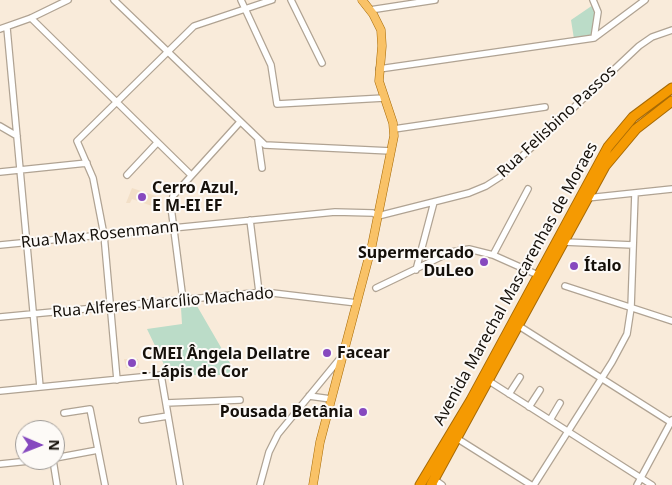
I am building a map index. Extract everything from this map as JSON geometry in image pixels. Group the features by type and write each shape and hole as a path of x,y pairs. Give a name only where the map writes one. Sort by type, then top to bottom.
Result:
{"highway":[{"name":"Avenida Marechal Mascarenhas de Moraes","path":"436,483 489,381 538,275 591,176 615,138 642,108 672,88"},
{"name":"Avenida Marechal Mascarenhas de Moraes","path":"527,302 548,282 550,276 548,272 605,166 628,137 653,114 672,101"},
{"path":"538,275 548,272"},
{"name":"Avenida Marechal Mascarenhas de Moraes","path":"420,485 515,326"}],"main road":[{"path":"313,485 320,442 378,216 394,129 379,81 381,34 370,10 362,0"}],"street":[{"path":"40,387 17,136 2,27 31,18 68,0"},
{"path":"114,0 258,140 267,146 391,152"},
{"path":"242,0 271,65 277,104 384,98"},
{"path":"118,380 104,235 95,184 77,141 197,24 272,0"},
{"path":"292,0 322,63"},
{"path":"370,10 435,0"},
{"path":"592,0 598,9 594,38"},
{"path":"379,69 594,38 638,2 645,0"},
{"path":"31,18 191,175"},
{"name":"Rua Felisbino Passos","path":"378,216 469,193 493,182 639,46 652,37 672,30"},
{"path":"394,129 545,107"},
{"path":"183,300 171,207 173,196 240,122"},
{"path":"0,126 17,136"},
{"path":"258,140 262,168"},
{"path":"127,175 158,142"},
{"path":"0,172 87,163"},
{"path":"493,255 528,189"},
{"path":"587,198 672,189"},
{"path":"458,439 532,485 602,378 627,334 631,308 635,193"},
{"path":"416,270 434,202"},
{"name":"Rua Max Rosenmann","path":"0,245 342,212 373,213 378,216"},
{"path":"250,220 259,292"},
{"path":"564,242 633,245"},
{"path":"376,288 457,251 475,249 538,275"},
{"path":"565,286 672,321"},
{"name":"Rua Alferes Marcílio Machado","path":"0,317 259,292 356,303"},
{"path":"515,326 672,422 637,485"},
{"path":"260,485 275,440 343,354"},
{"path":"0,391 161,375 180,485"},
{"path":"509,394 520,376"},
{"path":"489,381 652,485"},
{"path":"529,407 540,390"},
{"path":"309,396 331,399"},
{"path":"166,403 240,400"},
{"path":"550,420 560,404"},
{"path":"64,413 90,409 105,485"},
{"path":"142,420 168,416"},
{"path":"65,457 98,450"},
{"path":"0,464 15,462"},
{"path":"56,470 58,485"}],"shaded area":[{"name":"Cerro Azul, E M-EI EF","path":"132,188 156,196 152,206 132,199 130,203 126,203"},
{"name":"CMEI Ângela Dellatre - Lápis de Cor","path":"124,359 138,359 139,368 126,368"}],"green space":[{"path":"593,5 596,9 592,36 574,39 571,20"},
{"path":"197,306 237,375 169,375 147,329 182,324 181,308"}],"place":[{"name":"Cerro Azul, E M-EI EF","path":"142,197"},
{"name":"Supermercado DuLeo","path":"484,262"},
{"name":"Ítalo","path":"574,266"},
{"name":"Facear","path":"327,353"},
{"name":"CMEI Ângela Dellatre - Lápis de Cor","path":"132,363"},
{"name":"Pousada Betânia","path":"363,412"}]}
